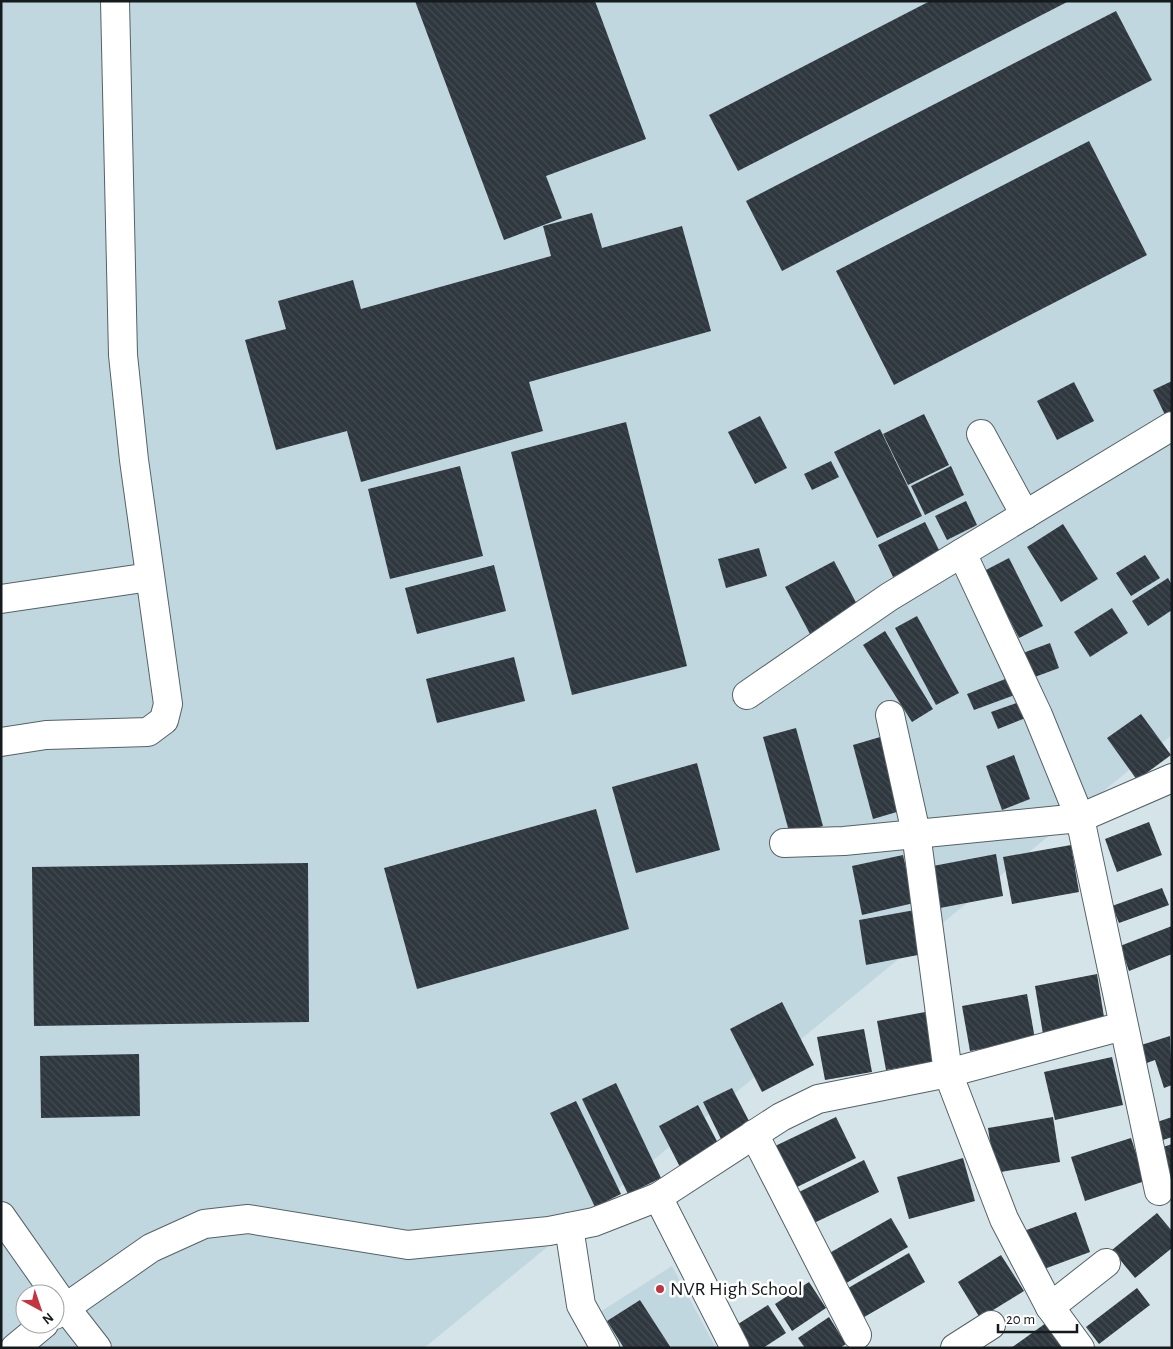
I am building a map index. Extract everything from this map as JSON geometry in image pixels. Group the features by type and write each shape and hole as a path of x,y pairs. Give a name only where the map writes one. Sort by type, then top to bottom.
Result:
{"street":[{"path":"1,742 46,735 148,732 164,720 168,704 134,460 123,355 115,1"},
{"path":"747,695 889,597 1172,426"},
{"path":"981,434 1025,515"},
{"path":"962,553 1038,715 1080,818 1159,1191"},
{"path":"1,599 150,577"},
{"path":"890,715 916,833 948,1073 1004,1219 1050,1307 1080,1348"},
{"path":"784,843 844,840 1080,818 1172,778"},
{"path":"65,1309 151,1248 204,1224 248,1219 408,1245 549,1231 594,1222 658,1197 754,1134 818,1099 948,1073 1123,1026"},
{"path":"754,1134 857,1334"},
{"path":"658,1197 735,1348"},
{"path":"1,1216 38,1284"},
{"path":"569,1227 581,1305 605,1348"},
{"path":"1050,1307 1106,1263"},
{"path":"65,1324 96,1348"},
{"path":"955,1348 991,1325"},
{"path":"15,1348 32,1334"}],"shaded area":[{"path":"1,1 1172,1 1172,735 424,1348 1,1348"},
{"name":"NVR High School","path":"672,1266 716,1348 612,1348 594,1316"}],"building":[{"path":"415,1 595,1 646,139 546,176 562,218 504,240"},
{"path":"930,1 1069,1 738,171 709,115"},
{"path":"1116,11 1152,80 782,271 746,201"},
{"path":"1089,141 1147,255 894,385 836,271"},
{"path":"592,213 602,248 682,226 711,331 529,382 543,431 361,482 347,431 276,450 245,340 286,329 278,301 353,280 361,309 551,256 543,226"},
{"path":"1172,381 1172,417 1167,419 1153,390"},
{"path":"1074,382 1094,421 1057,440 1037,401"},
{"path":"924,414 949,465 908,485 883,434"},
{"path":"760,416 787,468 755,484 728,432"},
{"path":"626,422 687,666 572,695 511,452"},
{"path":"880,429 922,516 877,538 834,452"},
{"path":"831,461 839,477 812,490 804,474"},
{"path":"460,466 483,556 390,579 368,489"},
{"path":"951,466 964,495 925,515 911,486"},
{"path":"966,501 977,525 947,540 935,516"},
{"path":"925,522 941,554 893,577 878,545"},
{"path":"1063,524 1098,579 1061,602 1027,547"},
{"path":"759,548 767,576 726,588 718,559"},
{"path":"1145,555 1160,578 1131,596 1116,573"},
{"path":"1009,558 1043,626 1019,638 984,571"},
{"path":"834,561 859,608 810,634 785,587"},
{"path":"494,565 506,611 417,634 405,588"},
{"path":"1168,578 1172,585 1172,610 1148,626 1132,601"},
{"path":"1112,608 1128,633 1090,657 1074,632"},
{"path":"917,616 959,693 936,705 895,628"},
{"path":"885,631 933,709 912,722 863,645"},
{"path":"1050,643 1059,668 1032,678 1023,653"},
{"path":"514,657 525,701 437,723 426,679"},
{"path":"1013,676 1020,693 974,710 967,694"},
{"path":"1022,701 1028,717 998,729 991,712"},
{"path":"1141,714 1171,755 1137,780 1107,738"},
{"path":"796,728 823,826 790,835 763,737"},
{"path":"887,735 907,809 873,819 853,745"},
{"path":"1014,755 1030,799 1002,810 986,766"},
{"path":"697,763 720,850 636,873 612,787"},
{"path":"596,809 629,929 417,989 384,868"},
{"path":"1149,822 1162,855 1117,872 1105,839"},
{"path":"1071,845 1079,892 1012,904 1003,857"},
{"path":"996,854 1003,896 940,908 933,866"},
{"path":"903,855 914,903 862,915 852,866"},
{"path":"308,863 309,1022 34,1026 32,867"},
{"path":"1162,888 1169,905 1119,923 1112,906"},
{"path":"915,910 923,954 866,965 859,920"},
{"path":"1172,926 1172,954 1129,971 1120,946"},
{"path":"1097,974 1105,1023 1043,1034 1035,986"},
{"path":"1027,994 1035,1039 970,1051 962,1006"},
{"path":"782,1002 814,1065 762,1092 730,1029"},
{"path":"936,1010 945,1060 886,1070 877,1021"},
{"path":"864,1029 872,1072 825,1080 817,1037"},
{"path":"1170,1036 1172,1085 1164,1088 1155,1060 1144,1064 1138,1046"},
{"path":"139,1054 140,1116 41,1118 40,1056"},
{"path":"1112,1057 1123,1105 1055,1120 1044,1072"},
{"path":"616,1083 661,1178 628,1194 582,1099"},
{"path":"732,1088 751,1125 721,1139 703,1102"},
{"path":"576,1101 621,1194 595,1207 550,1113"},
{"path":"698,1105 720,1147 680,1167 659,1126"},
{"path":"836,1117 856,1158 793,1189 773,1147"},
{"path":"1053,1117 1060,1162 995,1173 988,1128"},
{"path":"1172,1117 1172,1137 1157,1142 1151,1124"},
{"path":"1131,1138 1145,1181 1085,1201 1071,1157"},
{"path":"1172,1144 1172,1188 1157,1149"},
{"path":"963,1158 975,1201 909,1219 897,1177"},
{"path":"864,1160 879,1192 814,1223 799,1192"},
{"path":"1076,1212 1090,1252 1036,1272 1021,1232"},
{"path":"1157,1213 1172,1231 1172,1248 1135,1278 1112,1250"},
{"path":"891,1218 908,1247 843,1285 826,1255"},
{"path":"909,1253 925,1282 859,1320 843,1291"},
{"path":"1001,1255 1024,1291 980,1318 958,1282"},
{"path":"809,1282 826,1308 792,1331 775,1304"},
{"path":"1137,1288 1150,1305 1099,1344 1086,1327"},
{"path":"640,1300 671,1348 624,1348 607,1321"},
{"path":"768,1305 786,1333 763,1348 749,1348 735,1326"},
{"path":"829,1317 846,1344 840,1348 805,1348 798,1338"},
{"path":"1046,1323 1064,1348 1011,1348"}],"place":[{"name":"NVR High School","path":"660,1289"}]}
